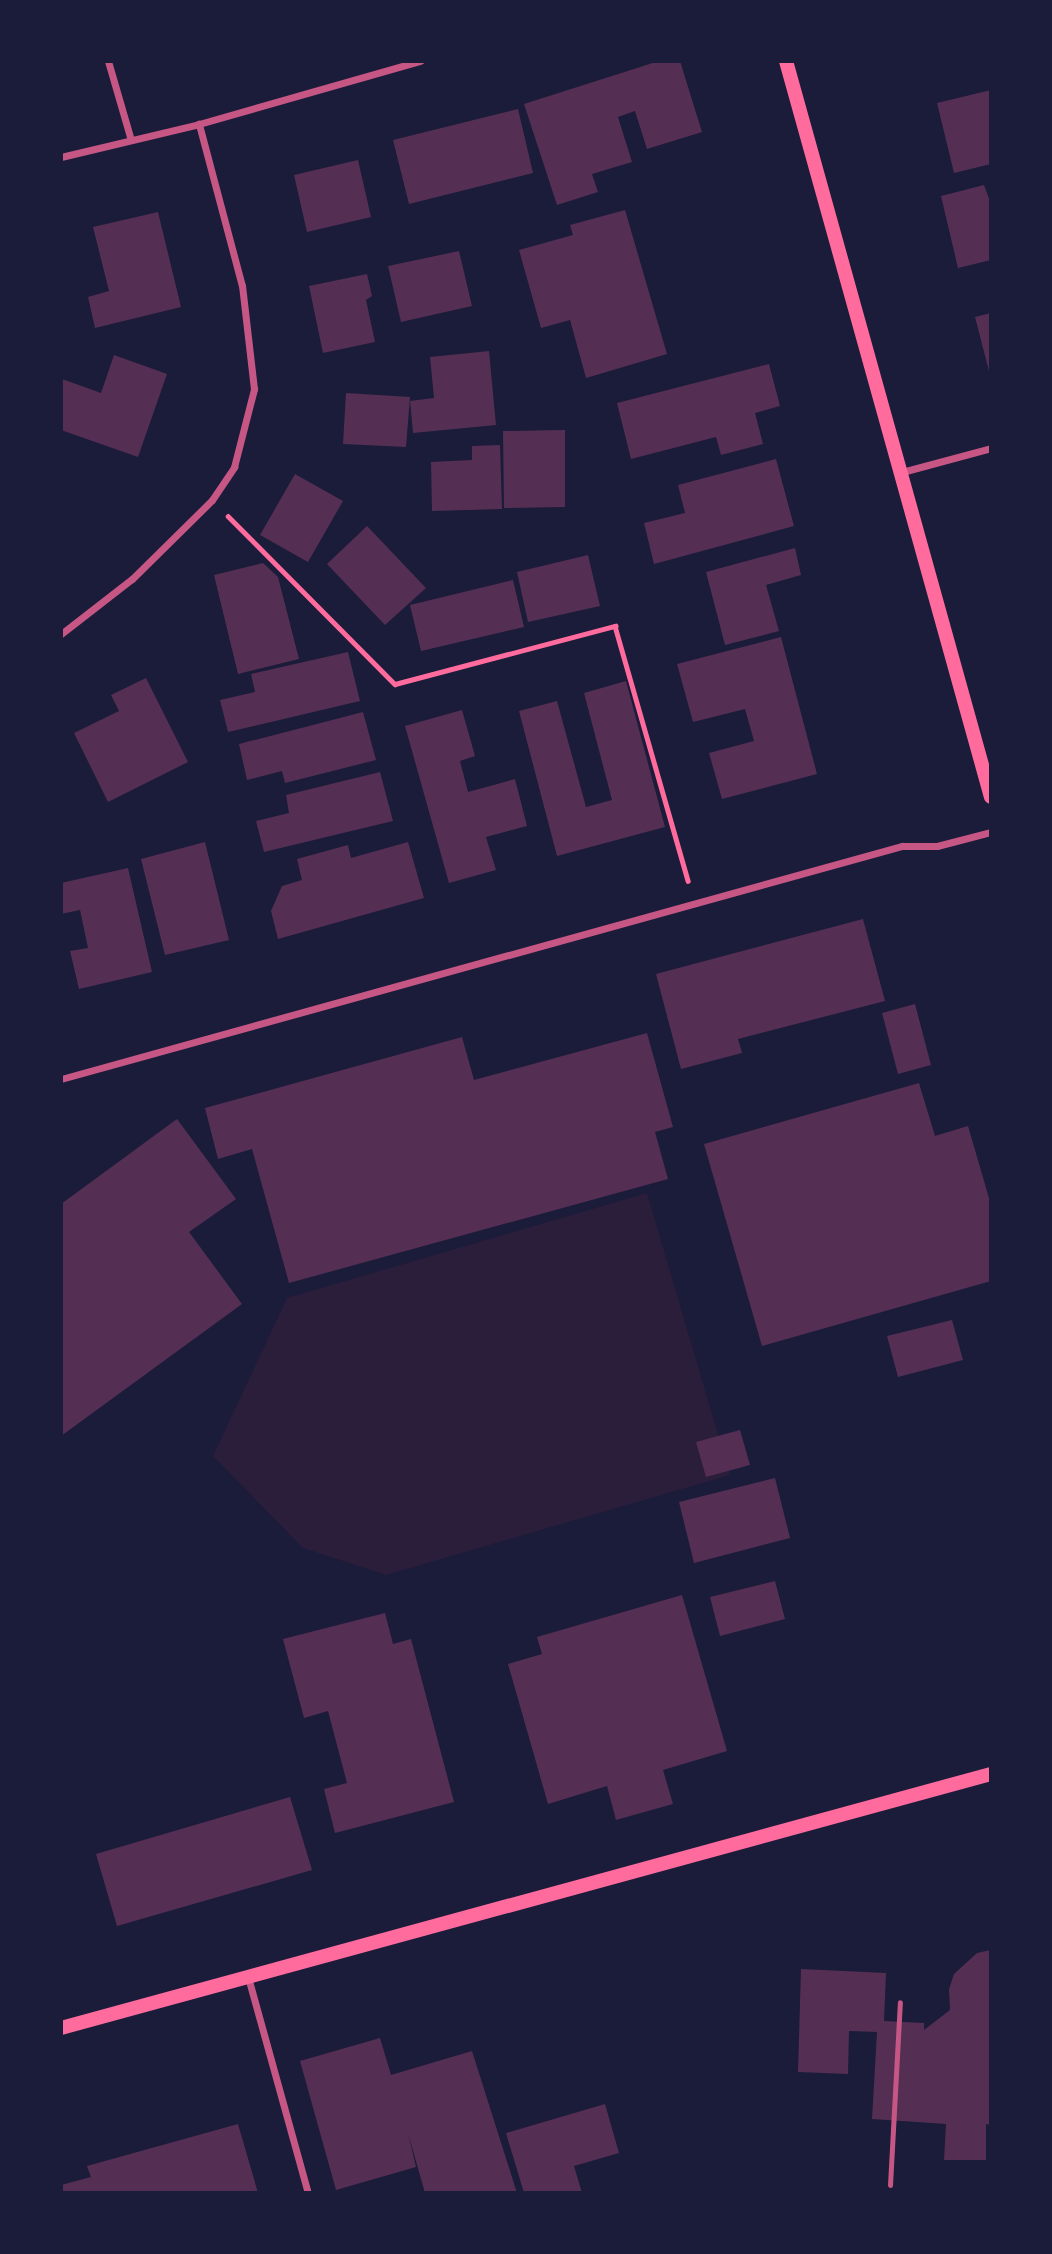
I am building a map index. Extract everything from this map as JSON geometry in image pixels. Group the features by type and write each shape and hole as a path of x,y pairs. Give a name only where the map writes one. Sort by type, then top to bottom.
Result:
{"main road":[{"path":"786,61 991,797"},
{"path":"61,2028 991,1774"}],"street":[{"path":"108,61 131,140"},
{"path":"61,157 199,124 420,61"},
{"path":"61,634 132,579 212,500 234,467 254,389 242,286 199,124"},
{"path":"902,472 991,448"},
{"path":"61,1079 902,846 937,846 991,832"},
{"path":"247,1977 308,2193"}],"lane":[{"path":"890,2185 900,2002"}],"path":[{"path":"212,500 396,684 615,626 694,902"}],"shaded area":[{"path":"647,1193 730,1475 386,1575 303,1548 213,1456 287,1298"}],"building":[{"path":"659,61 680,61 702,132 647,149 635,111 618,117 632,162 592,174 598,192 557,205 524,104"},
{"path":"991,90 991,164 954,173 937,103"},
{"path":"518,109 533,173 409,204 393,140"},
{"path":"358,160 371,217 307,232 294,175"},
{"path":"984,185 991,204 991,260 958,268 941,196"},
{"path":"625,210 667,354 586,378 570,320 541,328 519,250 573,235 570,225"},
{"path":"158,212 181,307 95,328 88,297 109,291 93,227"},
{"path":"459,251 472,306 401,322 388,266"},
{"path":"367,274 372,296 366,300 375,342 323,353 309,286"},
{"path":"991,313 991,375 990,375 975,317"},
{"path":"489,351 496,425 413,433 410,401 434,398 430,357"},
{"path":"114,355 167,374 138,457 61,430 62,379 101,393"},
{"path":"769,364 780,406 755,413 763,444 721,455 716,437 631,459 617,403"},
{"path":"346,393 410,397 406,447 343,444"},
{"path":"565,430 565,507 504,508 503,431"},
{"path":"500,445 502,509 432,511 431,462 472,460 472,446"},
{"path":"776,459 794,526 654,564 644,523 685,513 678,485"},
{"path":"295,474 343,501 308,562 260,535"},
{"path":"367,526 426,588 385,625 327,564"},
{"path":"795,548 801,575 766,585 779,631 725,645 706,572"},
{"path":"588,555 600,606 528,622 517,572"},
{"path":"263,563 278,577 299,659 238,674 214,575"},
{"path":"513,580 524,627 421,651 410,605"},
{"path":"781,637 817,774 722,799 709,753 754,741 745,709 693,722 677,664"},
{"path":"348,652 360,701 228,732 220,700 255,692 251,674"},
{"path":"146,678 188,762 108,802 74,733 119,711 111,695"},
{"path":"626,681 665,827 557,856 519,711 557,701 586,807 612,800 584,693"},
{"path":"462,710 475,756 460,761 468,792 515,779 527,826 486,837 496,870 449,883 405,726"},
{"path":"363,712 376,760 285,783 282,771 247,780 239,744"},
{"path":"380,772 393,821 264,852 256,821 289,813 286,795"},
{"path":"205,842 229,940 165,955 141,859"},
{"path":"408,842 424,898 278,939 271,911 282,886 302,880 297,859 348,845 351,858"},
{"path":"128,868 152,972 79,989 70,951 88,948 80,910 61,914 61,883"},
{"path":"863,919 885,1001 738,1039 742,1053 681,1069 656,974"},
{"path":"915,1004 931,1065 898,1074 882,1013"},
{"path":"647,1033 673,1127 655,1132 668,1179 289,1283 252,1149 218,1159 205,1108 462,1037 474,1080"},
{"path":"919,1083 935,1136 968,1126 991,1205 991,1281 762,1346 704,1144"},
{"path":"177,1119 236,1199 189,1232 242,1304 61,1436 61,1204"},
{"path":"952,1320 963,1360 898,1377 887,1336"},
{"path":"740,1430 750,1465 706,1477 696,1442"},
{"path":"775,1478 790,1538 694,1563 679,1502"},
{"path":"775,1581 785,1619 720,1636 710,1597"},
{"path":"682,1595 727,1751 663,1770 673,1804 616,1820 607,1786 548,1804 508,1664 542,1654 537,1637"},
{"path":"385,1613 393,1644 411,1639 454,1802 335,1833 324,1789 347,1783 328,1711 304,1718 283,1639"},
{"path":"290,1797 312,1870 117,1926 96,1854"},
{"path":"991,1950 991,2125 986,2124 986,2160 944,2160 946,2124 872,2119 877,2032 849,2031 848,2074 798,2072 801,1969 886,1973 884,2021 924,2023 924,2030 950,2010 949,1989 954,1974 977,1953"},
{"path":"380,2038 391,2075 472,2051 517,2193 425,2193 408,2133 416,2167 336,2190 300,2061"},
{"path":"605,2104 619,2153 574,2166 582,2193 524,2193 506,2133"},
{"path":"238,2124 258,2193 61,2193 61,2185 91,2177 87,2166"}]}
